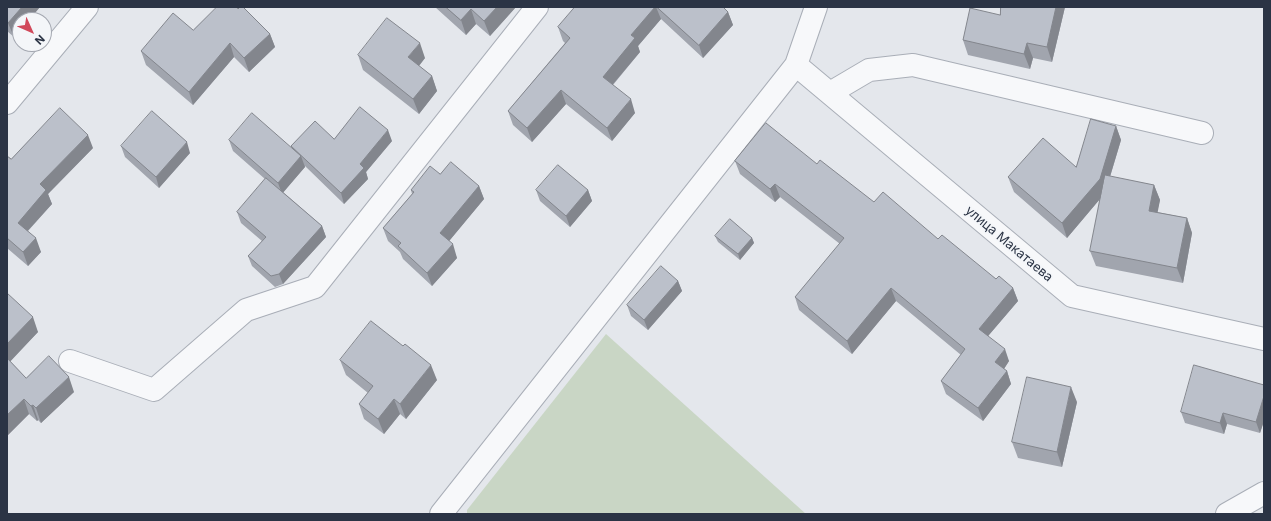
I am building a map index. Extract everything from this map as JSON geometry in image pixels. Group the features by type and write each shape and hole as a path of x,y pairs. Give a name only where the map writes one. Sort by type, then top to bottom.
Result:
{"street":[{"path":"7,103 87,7"},
{"path":"70,361 154,390 246,310 315,287 537,7"},
{"path":"441,514 796,65 811,9"},
{"name":"улица Макатаева","path":"796,65 1072,296 1264,339"},
{"path":"830,93 869,70 913,65 1202,133"},
{"path":"1227,514 1264,493"}],"green space":[{"path":"606,334 806,514 467,514 467,510"}],"building":[{"path":"7,7 22,7 18,12 12,12 12,18 8,23"},
{"path":"217,7 237,7 238,9 243,7 270,34 244,58 230,43 189,92 141,51 173,13 193,30"},
{"path":"446,7 497,7 484,21 471,9 461,20"},
{"path":"575,7 655,7 631,35 635,38 603,77 631,99 607,128 561,90 527,128 508,111 570,38 558,27"},
{"path":"657,7 723,7 728,12 699,45"},
{"path":"1001,7 1056,7 1047,47 1027,43 1024,54 963,40 970,8 1000,15"},
{"path":"387,18 420,43 408,57 432,76 413,99 358,55"},
{"path":"360,107 388,130 360,164 364,168 341,193 291,146 315,121 334,139"},
{"path":"60,108 88,135 40,184 46,190 18,223 36,238 23,252 7,238 7,156 11,159"},
{"path":"152,111 187,142 156,177 121,146"},
{"path":"252,113 301,156 278,183 229,140"},
{"path":"1091,119 1116,126 1100,179 1062,223 1008,177 1043,138 1076,167"},
{"path":"766,123 817,164 820,160 874,202 883,192 938,239 942,235 996,279 999,276 1013,288 979,329 1005,349 995,362 1007,371 978,408 941,381 965,349 891,288 847,341 795,297 844,238 775,184 770,189 735,161"},
{"path":"451,162 479,186 440,233 453,244 427,273 398,246 401,243 383,228 414,192 411,190 430,166 440,174"},
{"path":"558,165 588,190 566,216 536,190"},
{"path":"1105,175 1154,185 1149,211 1187,218 1177,268 1090,251"},
{"path":"266,178 322,226 279,274 271,276 248,256 266,237 237,212"},
{"path":"730,219 752,238 738,254 715,236"},
{"path":"661,266 678,281 644,320 627,305"},
{"path":"7,293 33,317 7,344"},
{"path":"371,321 403,346 405,344 431,365 400,404 394,399 378,419 359,404 373,386 340,360"},
{"path":"49,356 69,377 36,408 33,405 31,406 24,399 7,415 7,358 26,378"},
{"path":"1194,365 1264,385 1264,396 1256,422 1223,413 1220,423 1181,412"},
{"path":"1027,377 1071,387 1057,452 1012,442"}]}
